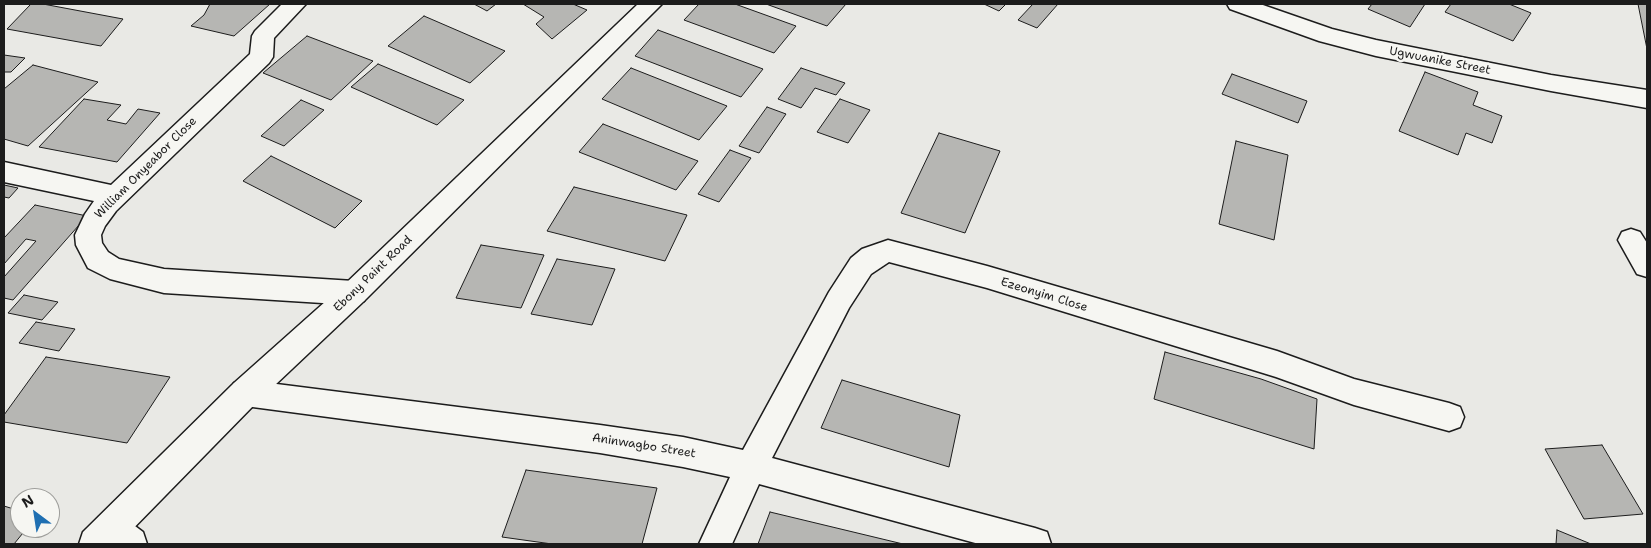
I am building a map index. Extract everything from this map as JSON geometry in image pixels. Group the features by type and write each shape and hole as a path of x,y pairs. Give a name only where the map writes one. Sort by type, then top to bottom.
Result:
{"street":[{"name":"William Onyeabor Close","path":"295,4 263,36 261,57 116,196 94,222 88,236 90,245 98,260 110,268 164,281 354,293"},
{"name":"Ebony Paint Road","path":"112,539 244,393 354,293 650,4"},
{"name":"Ugwuanike Street","path":"1238,4 1327,36 1376,48 1551,83 1647,99"},
{"path":"4,172 116,196"},
{"path":"1631,240 1647,266"},
{"name":"Ezeonyim Close","path":"715,544 751,467 839,300 861,266 872,257 888,251 987,277 1277,364 1354,392 1449,417"},
{"name":"Aninwagbo Street","path":"244,393 610,440 683,452 751,467 1036,544"}],"building":[{"path":"31,4 43,4 123,19 101,46 7,29"},
{"path":"210,4 270,4 234,36 191,26 204,15"},
{"path":"474,4 496,4 487,11"},
{"path":"523,4 573,4 587,10 552,39 536,24 544,17"},
{"path":"699,4 735,4 796,26 774,53 684,20"},
{"path":"766,4 846,4 827,26"},
{"path":"984,4 1006,4 999,11"},
{"path":"1033,4 1058,4 1037,28 1018,20"},
{"path":"1372,4 1425,4 1410,27 1368,9"},
{"path":"1451,4 1509,4 1531,13 1513,41 1445,12"},
{"path":"1638,4 1647,4 1647,49"},
{"path":"424,16 505,51 470,83 388,46"},
{"path":"658,30 763,69 741,97 635,56"},
{"path":"307,36 373,61 331,100 263,73"},
{"path":"4,55 25,58 11,72 4,72"},
{"path":"378,64 464,100 437,125 351,87"},
{"path":"33,65 98,82 28,146 4,139 4,89"},
{"path":"631,68 727,106 699,140 602,99"},
{"path":"801,68 845,83 836,95 815,88 801,108 778,99"},
{"path":"1425,72 1478,92 1473,105 1502,116 1492,143 1466,133 1458,155 1399,131"},
{"path":"1232,74 1307,101 1298,123 1222,94"},
{"path":"84,99 121,105 107,120 126,124 138,109 160,113 117,162 39,147"},
{"path":"840,99 870,110 848,143 817,132"},
{"path":"301,100 324,110 284,146 261,136"},
{"path":"767,107 786,114 759,153 739,146"},
{"path":"603,124 698,161 676,190 579,152"},
{"path":"939,133 1000,151 965,233 901,213"},
{"path":"1236,141 1288,155 1274,240 1219,224"},
{"path":"730,150 751,158 719,202 698,194"},
{"path":"271,156 362,201 335,228 243,181"},
{"path":"4,185 18,188 9,198 4,197"},
{"path":"574,187 687,215 665,261 547,231"},
{"path":"35,205 87,216 13,300 4,298 4,277 36,241 26,239 4,264 4,238"},
{"path":"481,245 544,255 521,308 456,298"},
{"path":"557,259 615,269 592,325 531,314"},
{"path":"24,295 58,302 42,320 8,313"},
{"path":"36,322 75,329 59,351 19,343"},
{"path":"1165,352 1261,379 1317,399 1314,449 1154,399"},
{"path":"46,357 170,377 127,443 4,422 4,415"},
{"path":"842,380 960,415 949,467 821,428"},
{"path":"1602,445 1643,514 1584,519 1545,449"},
{"path":"526,470 657,488 642,544 552,544 502,537"},
{"path":"4,506 10,508 10,538 19,538 14,544 4,544"},
{"path":"770,512 903,544 758,544"},
{"path":"1557,530 1591,544 1556,544"}]}
